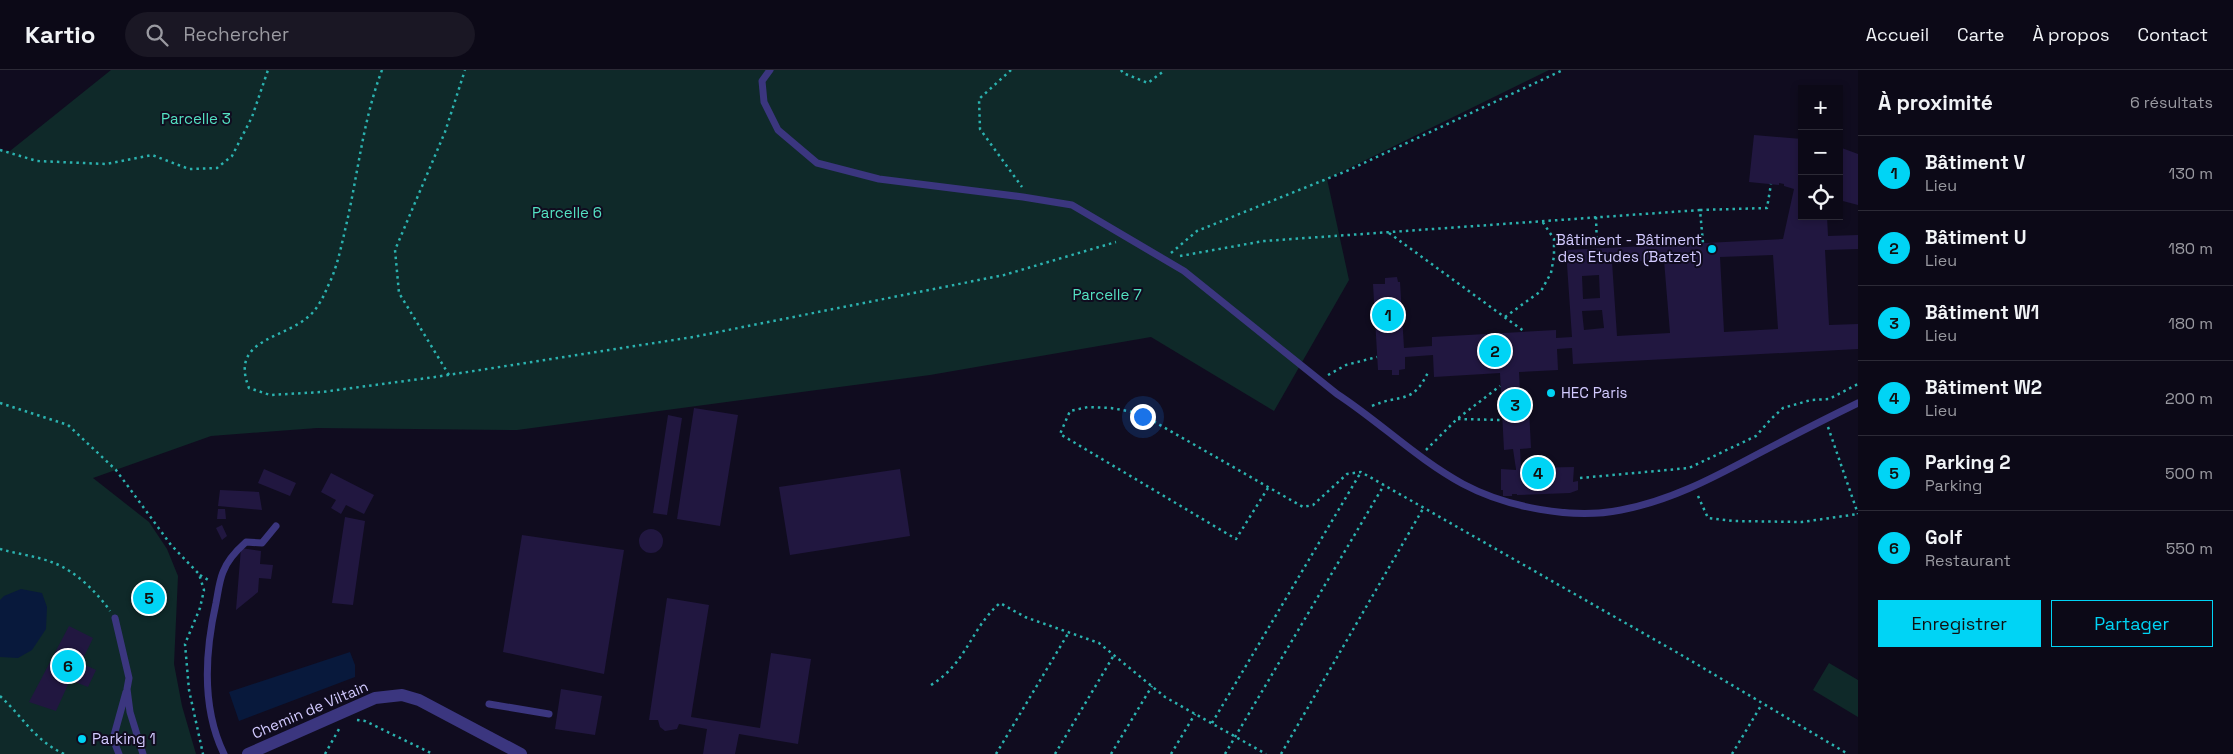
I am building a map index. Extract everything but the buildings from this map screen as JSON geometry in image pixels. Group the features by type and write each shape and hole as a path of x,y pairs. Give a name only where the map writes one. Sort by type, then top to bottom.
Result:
{"street":[{"name":"Chemin de Viltain","path":"248,754 375,698 402,695 419,700 521,754"}],"lane":[{"path":"770,70 762,81 764,102 778,130 817,163 879,179 1023,196 1072,205 1184,271 1337,394 1363,410 1419,456 1463,484 1496,499 1541,509 1580,513 1620,510 1695,487 1858,403"},
{"path":"224,754 214,725 206,670 210,628 223,571 236,551 246,542 262,542 276,526"},
{"path":"115,618 129,678 113,739 119,754"},
{"path":"127,689 130,712 143,754"},
{"path":"489,704 549,714"}],"path":[{"path":"0,150 37,161 106,164 152,155 189,169 217,168 232,156 252,118 268,70"},
{"path":"382,70 371,100 357,180 340,252 328,287 314,312 294,326 253,349 245,362 244,376 249,388 270,395 322,392 449,375 693,337 994,277 1115,243 1122,236"},
{"path":"449,375 399,293 395,250 445,132 465,70"},
{"path":"1011,70 979,99 980,129 1022,185 1023,196"},
{"path":"1121,70 1123,73 1148,83 1165,70"},
{"path":"1164,259 1197,231 1349,170 1563,70"},
{"path":"1164,259 1264,241 1700,210 1767,208 1771,184"},
{"path":"1700,210 1704,243"},
{"path":"1596,217 1597,248"},
{"path":"1505,317 1541,291 1551,273 1554,239 1542,221"},
{"path":"1388,232 1525,332"},
{"path":"1320,380 1346,365 1377,357"},
{"path":"1363,410 1383,401 1408,397 1422,386 1429,370"},
{"path":"1580,478 1689,468 1756,436 1771,418 1783,408 1812,400 1830,398 1858,384"},
{"path":"1419,456 1457,419 1500,386"},
{"path":"1695,487 1700,503 1708,518 1733,521 1802,522 1858,515 1826,419 1830,398"},
{"path":"0,404 68,425 116,470 171,545 198,574 204,590 200,608 186,644 189,690 203,754"},
{"path":"1268,488 1236,539 1060,434 1070,411 1088,407 1111,408 1139,413 1268,488 1308,508 1313,506 1347,474 1361,472 1763,703 1848,754"},
{"path":"1457,419 1502,420"},
{"path":"1212,723 1361,472"},
{"path":"1224,754 1384,485"},
{"path":"1281,754 1424,507"},
{"path":"0,549 54,563 72,573 103,600 115,618"},
{"path":"931,685 946,676 962,657 986,615 1000,603 1025,617 1100,643 1165,697 1266,754"},
{"path":"996,754 1069,632"},
{"path":"1055,754 1114,655"},
{"path":"1111,754 1152,686"},
{"path":"0,696 16,710 35,735 52,749 64,754"},
{"path":"1732,754 1763,703"},
{"path":"1171,754 1195,714"},
{"path":"354,720 365,721 433,754"},
{"path":"324,754 340,727"}],"green space":[{"path":"111,70 1549,70 1327,179 1349,280 1274,411 1151,337 930,375 517,430 317,428 211,436 93,478 149,522 167,549 178,576 174,664 182,706 196,754 0,754 0,150 10,151"},
{"path":"1829,663 1858,680 1858,717 1813,690"}],"water":[{"path":"21,589 42,593 47,607 46,629 32,650 18,658 0,657 0,600 4,596"},
{"path":"350,652 355,665 355,677 239,721 229,692"}],"place":[{"name":"Bâtiment - Bâtiment des Etudes (Batzet)","path":"1712,249"},
{"name":"Bâtiment V","path":"1388,315"},
{"name":"Bâtiment U","path":"1495,351"},
{"name":"HEC Paris","path":"1551,393"},
{"name":"Bâtiment W1","path":"1515,405"},
{"name":"Bâtiment W2","path":"1538,473"},
{"name":"Parking 2","path":"149,598"},
{"name":"Golf","path":"68,666"},
{"name":"Parking 1","path":"82,739"}],"park label":[{"name":"Parcelle 3","path":"196,119"},
{"name":"Parcelle 6","path":"567,213"},
{"name":"Parcelle 7","path":"1107,295"}]}
